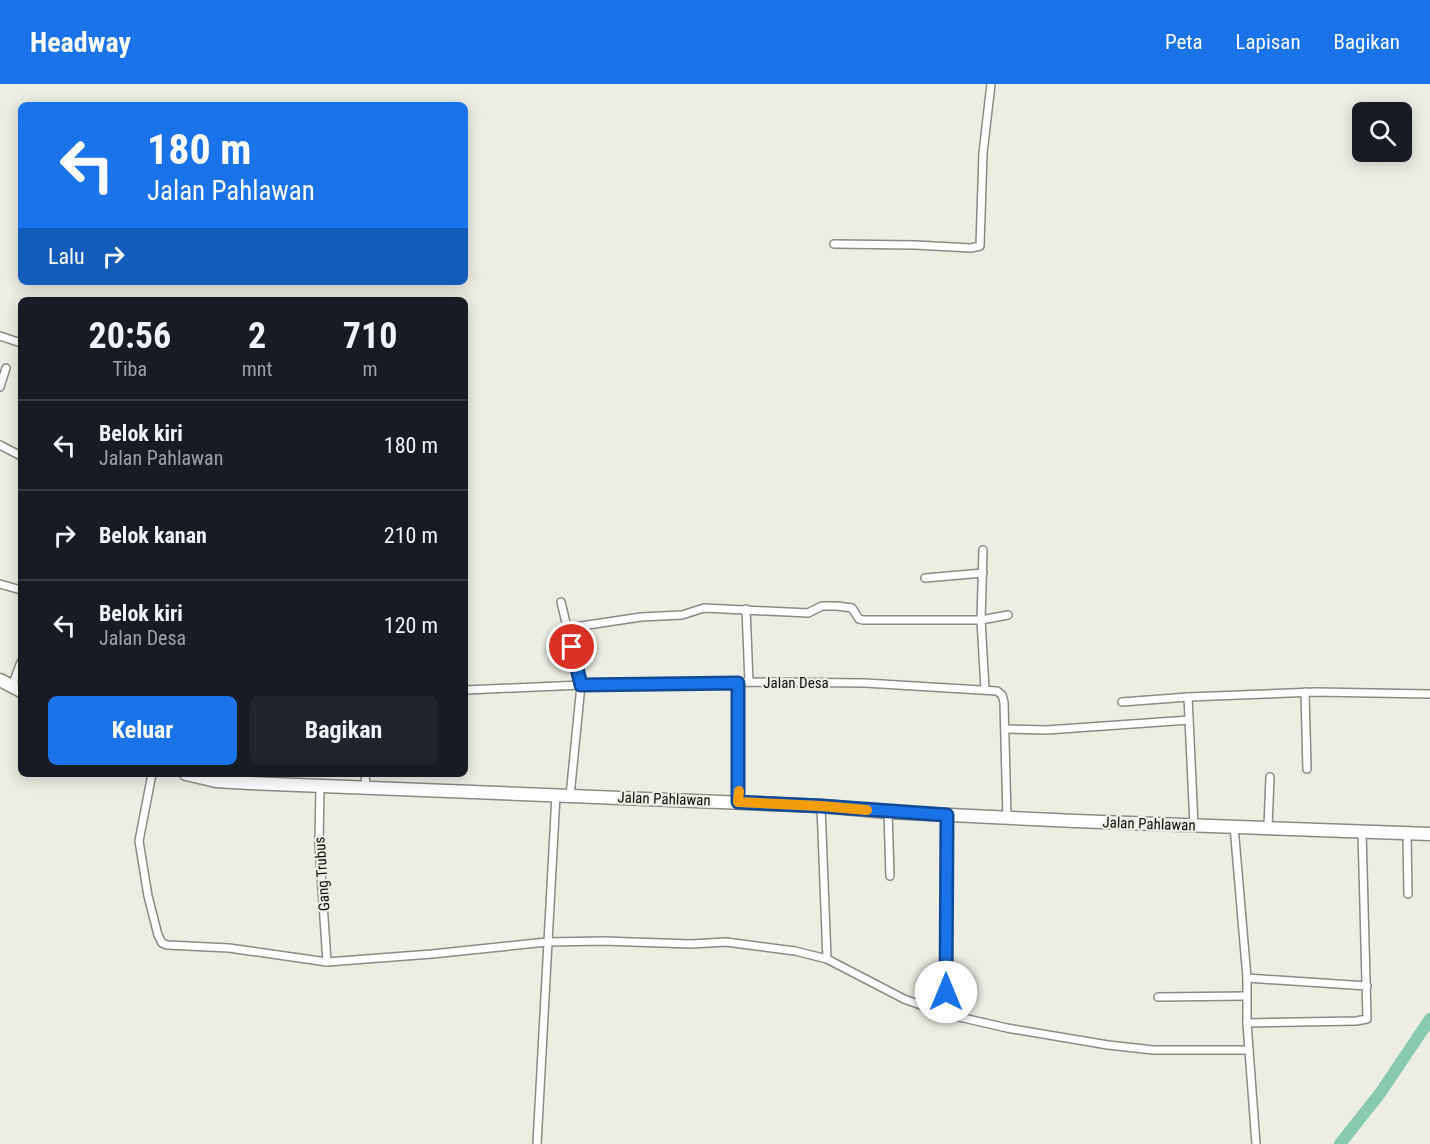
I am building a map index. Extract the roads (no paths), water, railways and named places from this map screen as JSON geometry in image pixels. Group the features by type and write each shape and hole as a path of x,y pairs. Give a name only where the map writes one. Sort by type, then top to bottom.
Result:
{"highway":[{"path":"0,680 16,689"},
{"name":"Jalan Pahlawan","path":"201,777 320,787 738,802 947,815 1430,834"}],"street":[{"path":"834,244 971,248 980,246 983,153 991,84"},
{"path":"0,336 18,342"},
{"path":"0,387 6,368"},
{"path":"0,445 18,454"},
{"path":"983,550 981,620 985,689 997,690 1002,695 1007,817"},
{"path":"926,578 983,573"},
{"path":"0,584 18,589"},
{"path":"561,602 581,685 570,796"},
{"path":"568,628 641,617 682,615 704,608 808,613 820,606 837,606 852,608 859,619 863,620 981,620 1008,615"},
{"path":"746,609 749,682"},
{"name":"Jalan Desa","path":"468,690 749,682 865,683 985,689"},
{"path":"738,683 738,802"},
{"path":"1122,702 1305,692 1430,694"},
{"path":"1305,692 1307,769"},
{"path":"1188,697 1194,825"},
{"path":"1005,729 1047,730 1189,720"},
{"path":"151,777 139,850 148,896 162,943 180,947 229,948 327,962 548,942 691,944 726,942 795,951 827,959 904,999 946,1014 1007,1028 1153,1050 1249,1050"},
{"path":"365,777 366,788"},
{"path":"1268,827 1270,777"},
{"name":"Gang Trubus","path":"320,787 319,844 327,962"},
{"path":"537,1144 556,795"},
{"path":"821,806 827,959"},
{"path":"888,812 890,876"},
{"path":"946,1014 947,815"},
{"path":"1234,826 1256,1144"},
{"path":"1247,1023 1363,1021 1367,1017 1362,831"},
{"path":"1407,834 1407,894"},
{"path":"1246,978 1367,986"},
{"path":"1158,997 1246,996"}],"waterway":[{"path":"1340,1144 1381,1092 1430,1019"}]}
